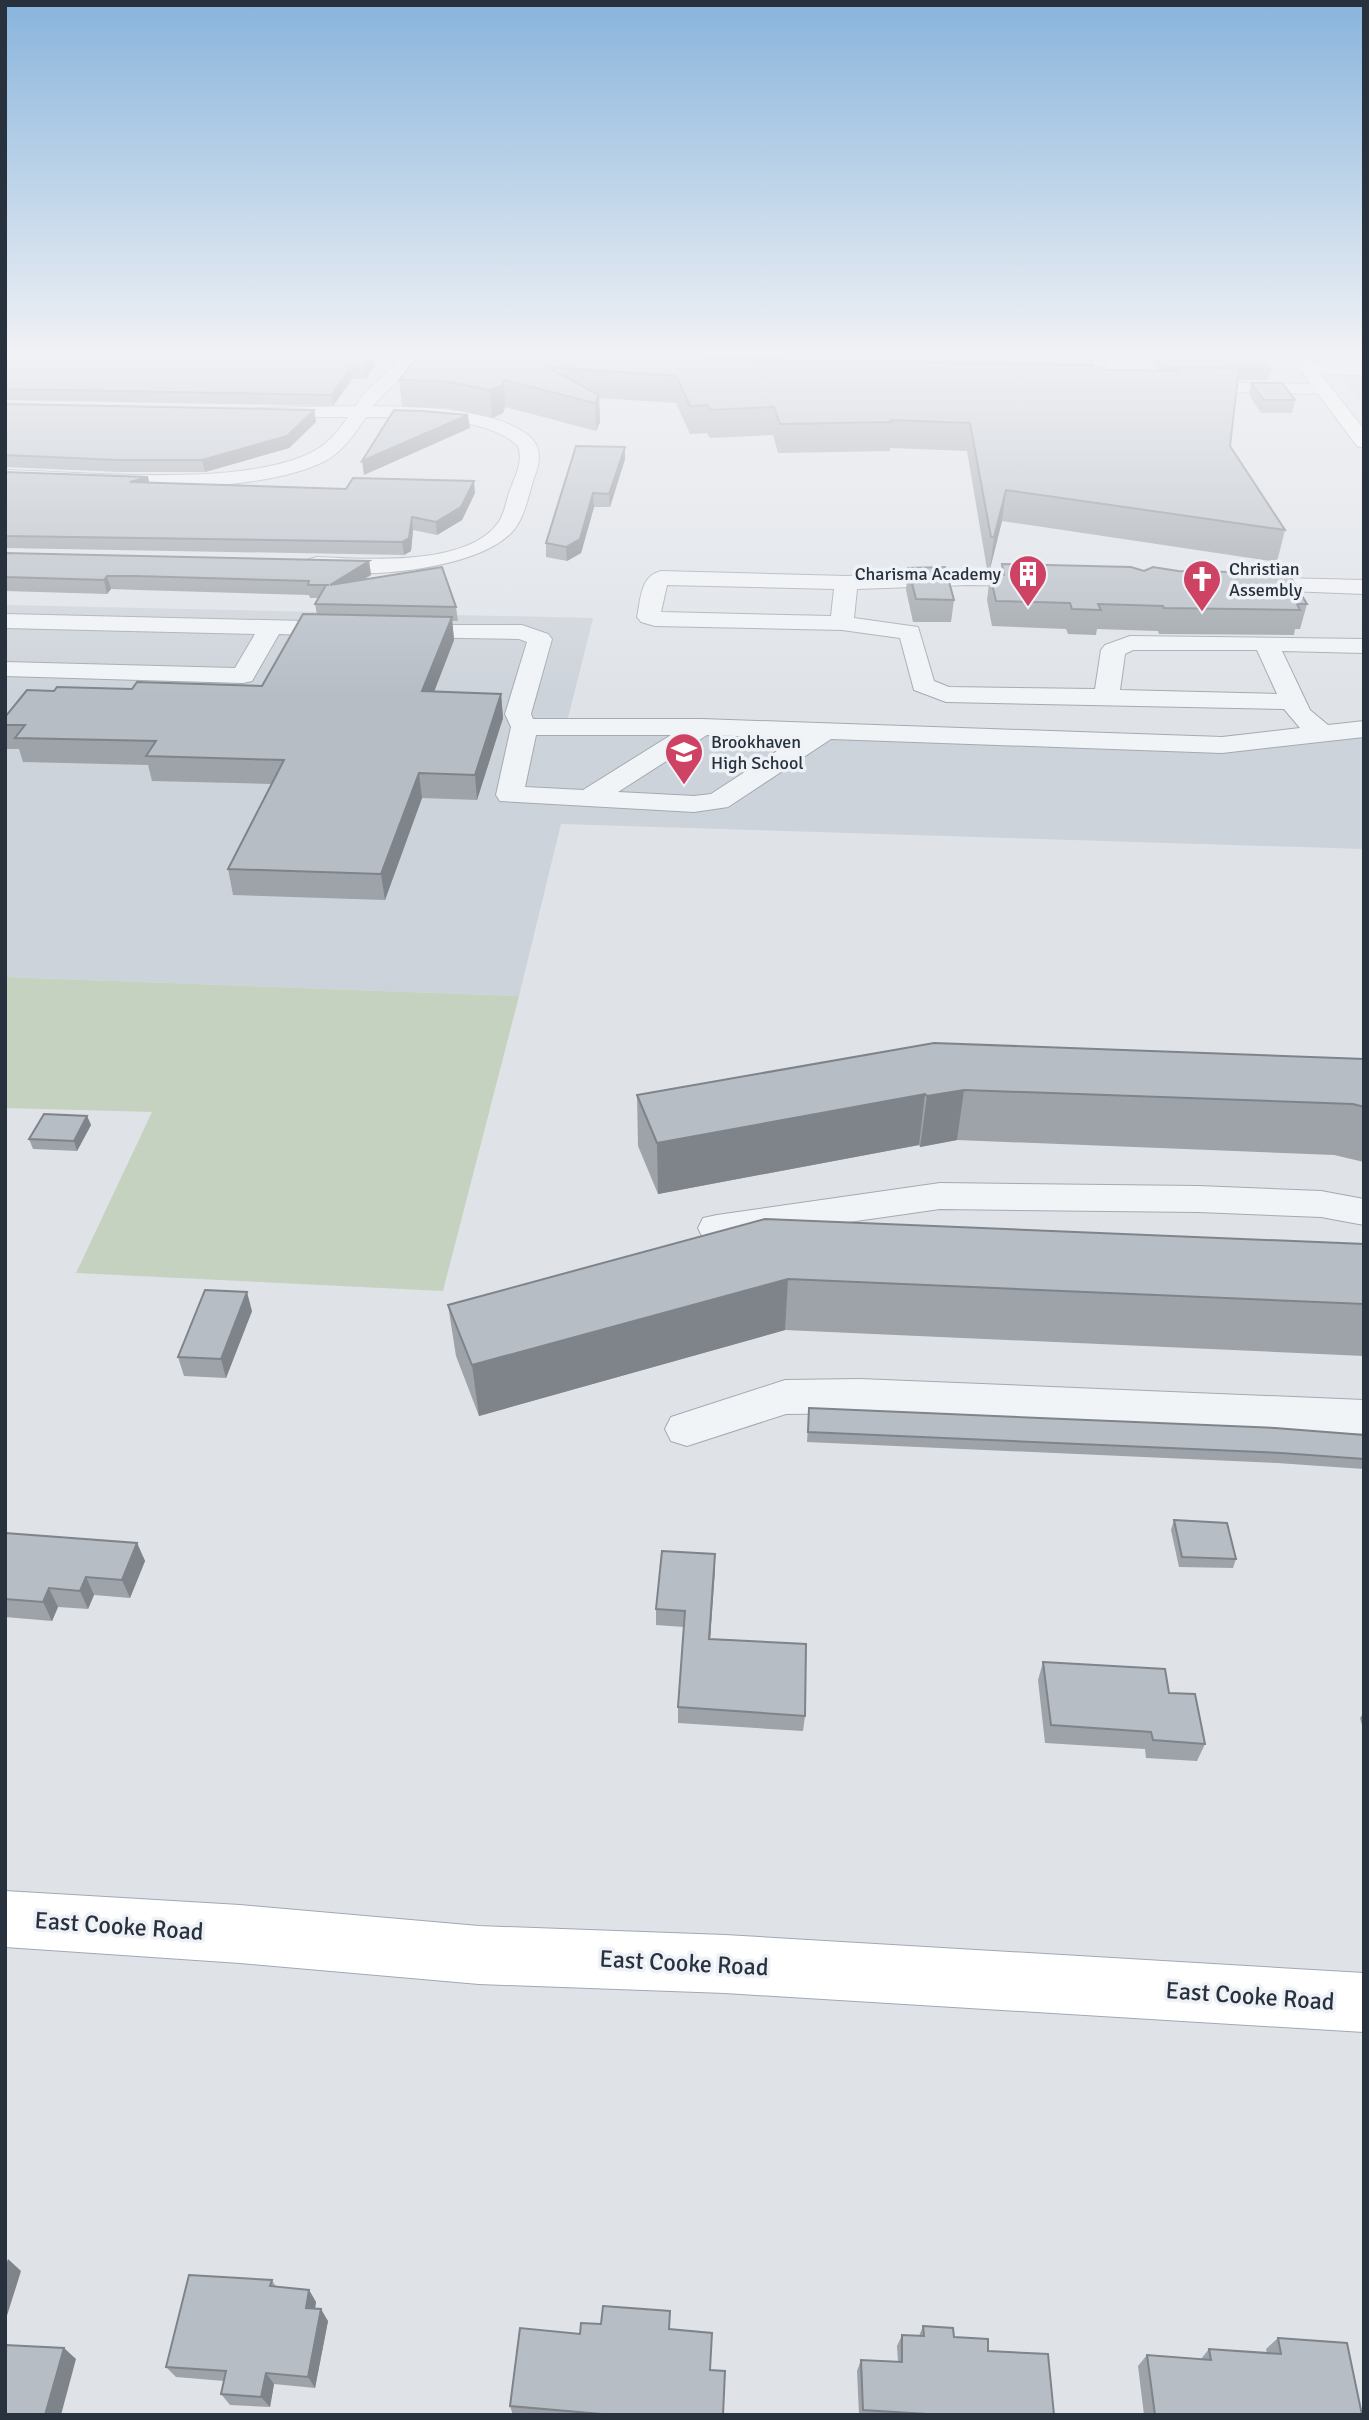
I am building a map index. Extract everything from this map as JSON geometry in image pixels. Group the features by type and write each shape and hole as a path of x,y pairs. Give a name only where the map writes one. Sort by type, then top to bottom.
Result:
{"main road":[{"name":"East Cooke Road","path":"5,1919 240,1934 479,1955 725,1964 1364,2003"}],"street":[{"path":"5,475 228,477 273,469"},
{"path":"296,469 317,478"},
{"path":"297,563 376,565 447,558 481,546 498,535 507,525 528,469"},
{"path":"1062,579 968,578 846,583 661,578 656,582 649,617 842,623 911,632 923,685 946,694 1294,702"},
{"path":"842,623 846,583"},
{"path":"1224,583 1364,587"},
{"path":"5,621 522,632 540,639 543,689 557,727"},
{"path":"51,671 90,623"},
{"path":"5,670 243,676 271,627"},
{"path":"1107,697 1114,650 1130,643 1364,646"},
{"path":"1266,643 1299,714 1322,734"},
{"path":"543,689 518,714 524,727 510,795 694,804 718,801 826,731"},
{"path":"1364,705 1355,705 1364,716"},
{"path":"524,727 702,727 1223,745 1364,729"},
{"path":"588,799 702,727"},
{"path":"717,1228 940,1196 1198,1199 1321,1204 1364,1212"},
{"path":"687,1429 785,1397 822,1396 1364,1417"}],"shaded area":[{"name":"Brookhaven High School","path":"5,605 593,618 567,722 1222,748 1364,732 1364,849 561,824 519,996 5,977"}],"green space":[{"path":"5,977 519,996 443,1291 76,1273 152,1112 5,1108"}],"building":[{"path":"569,469 618,469 609,494 593,493 580,539 566,547 546,543"},
{"path":"978,469 1245,469 1285,530 1006,490 994,537 991,537"},
{"path":"5,472 148,477 130,482 346,489 353,478 474,481 461,507 436,522 412,517 409,538 402,542 5,536"},
{"path":"5,553 369,561 330,585 442,567 456,607 315,604 326,585 308,585 309,581 136,576 107,576 104,580 5,577"},
{"path":"1002,564 1131,567 1144,571 1153,567 1178,571 1288,573 1307,604 1297,604 1300,610 1098,604 1101,610 1072,609 1070,603 996,601 990,575 1004,575"},
{"path":"945,567 954,600 916,599 908,568"},
{"path":"303,614 452,617 422,691 501,694 475,775 419,773 381,874 228,869 284,760 146,756 156,741 15,738 25,725 5,725 5,717 27,690 54,691 57,687 132,689 137,682 262,686"},
{"path":"934,1043 1364,1059 1364,1107 1353,1104 964,1090 927,1096 925,1094 657,1143 637,1095"},
{"path":"44,1114 87,1116 74,1141 29,1139"},
{"path":"765,1219 1364,1244 1364,1304 788,1279 472,1365 448,1305"},
{"path":"205,1290 247,1292 221,1359 178,1357"},
{"path":"809,1408 1275,1428 1364,1435 1364,1459 808,1432"},
{"path":"1174,1520 1227,1523 1236,1559 1182,1557"},
{"path":"5,1533 137,1543 122,1580 86,1577 80,1591 49,1588 43,1602 5,1599"},
{"path":"662,1551 715,1554 709,1639 806,1644 805,1716 678,1707 685,1611 656,1609"},
{"path":"1043,1662 1165,1669 1169,1693 1195,1694 1205,1744 1153,1740 1151,1732 1051,1725"},
{"path":"189,2275 272,2280 270,2286 309,2290 306,2308 321,2309 308,2377 266,2373 261,2397 221,2394 226,2371 166,2367"},
{"path":"603,2306 670,2311 669,2329 712,2333 710,2370 725,2371 723,2415 613,2415 510,2406 520,2328 580,2334 581,2323 601,2324"},
{"path":"923,2326 953,2328 954,2337 988,2339 988,2351 1048,2354 1054,2415 943,2415 863,2410 861,2360 902,2362 902,2335 924,2336"},
{"path":"1278,2338 1347,2343 1362,2415 1155,2415 1147,2355 1211,2360 1209,2349 1281,2354"},
{"path":"5,2345 64,2348 45,2415 5,2415"}],"place":[{"name":"Charisma Academy","path":"1028,608"},
{"name":"Christian Assembly","path":"1202,613"},
{"name":"Brookhaven High School","path":"684,786"}]}
